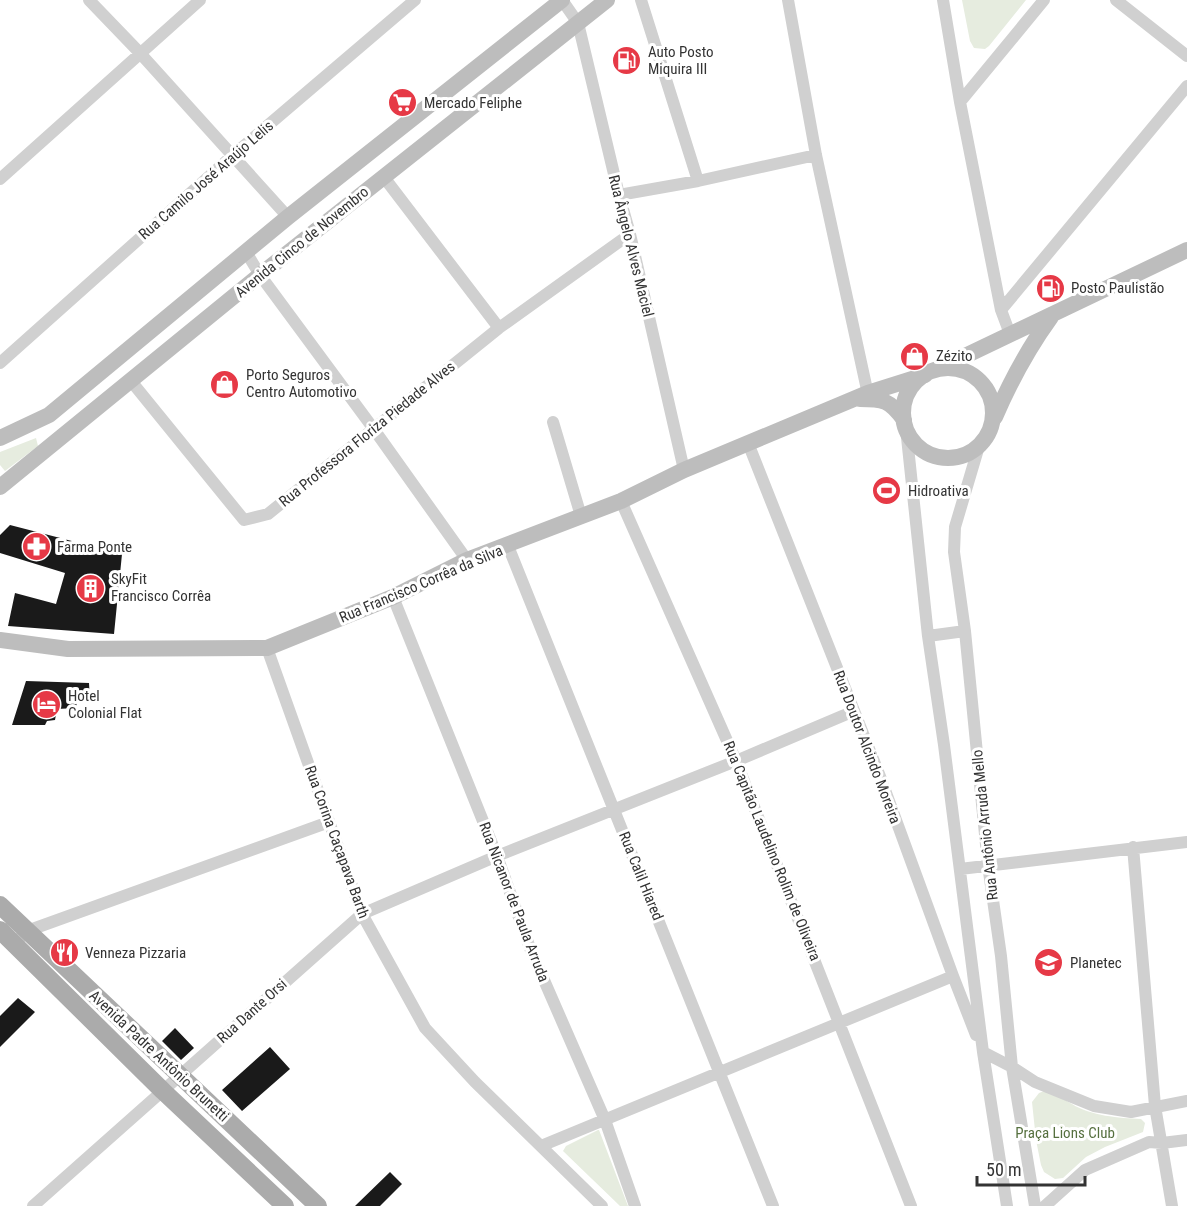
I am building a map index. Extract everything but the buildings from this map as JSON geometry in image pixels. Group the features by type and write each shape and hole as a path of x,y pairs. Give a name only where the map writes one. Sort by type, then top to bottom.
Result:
{"main road":[{"name":"Avenida Cinco de Novembro","path":"0,438 49,415 288,217 562,0"},
{"name":"Avenida Cinco de Novembro","path":"0,487 383,176 607,0"},
{"name":"Rua Francisco Corrêa da Silva","path":"0,640 68,649 267,648 393,597 467,560 621,501 684,470 748,443 931,372 1187,250"},
{"name":"Rua Francisco Corrêa da Silva","path":"993,421 1019,364 1053,314"},
{"path":"1010,334 1019,364"},
{"path":"863,397 885,400 897,410 905,424 919,446 924,451 938,457 960,456 979,446 988,435 993,421 993,406 988,392 979,380 967,372 952,368 931,372 917,381 906,399 905,424"},
{"name":"Avenida Padre Antônio Brunetti","path":"0,905 318,1206"},
{"name":"Avenida Padre Antônio Brunetti","path":"0,930 285,1206"}],"street":[{"path":"89,0 288,217"},
{"path":"0,179 139,52 200,0"},
{"name":"Rua Camilo José Araújo Lelis","path":"0,363 232,156 415,0"},
{"path":"562,0 578,22"},
{"path":"640,0 698,181"},
{"path":"788,0 863,397"},
{"path":"943,0 960,102 1001,310 1010,334"},
{"path":"960,102 1044,0"},
{"path":"1116,0 1187,56"},
{"name":"Rua Ângelo Alves Maciel","path":"578,22 684,470"},
{"path":"1001,310 1187,86"},
{"path":"619,195 698,181 816,155"},
{"path":"383,176 499,328"},
{"name":"Rua Professora Floriza Piedade Alves","path":"131,381 244,520 268,514 499,328 630,234"},
{"path":"246,252 260,275 374,428 467,560"},
{"path":"553,422 581,516"},
{"path":"905,424 928,636 983,1052 1007,1206"},
{"name":"Rua Doutor Alcindo Moreira","path":"748,443 881,778 983,1052"},
{"name":"Rua Antônio Arruda Mello","path":"979,446 956,527 954,552 965,630 988,865 1001,957 1012,1067 1035,1206"},
{"name":"Rua Capitão Laudelino Rolim de Oliveira","path":"621,501 736,761 841,1023 911,1206"},
{"name":"Rua Calil Hiared","path":"508,546 773,1206"},
{"name":"Rua Nicanor de Paula Arruda","path":"393,597 497,856 530,948 605,1120 635,1206"},
{"path":"928,636 965,630"},
{"name":"Rua Corina Caçapava Barth","path":"267,648 362,914 425,1028 475,1082 602,1206"},
{"name":"Rua Dante Orsi","path":"33,1206 362,914 497,856 614,811 854,711"},
{"path":"14,944 27,931 329,822"},
{"path":"960,868 1187,842"},
{"path":"1133,847 1155,1106 1172,1206"},
{"path":"541,1146 953,976"},
{"path":"983,1052 1035,1082 1094,1106 1131,1112 1187,1101"},
{"path":"1045,1206 1085,1170 1149,1142 1187,1140"}],"green space":[{"path":"962,0 1026,0 985,49 974,48 970,41"},
{"path":"36,438 38,446 5,471 0,465 0,452"},
{"name":"Praça Lions Club","path":"1047,1090 1096,1114 1141,1119 1145,1123 1143,1132 1086,1157 1063,1178 1055,1179 1044,1172 1041,1165 1032,1102 1039,1093"},
{"path":"599,1130 628,1206 620,1206 563,1151 566,1146"}],"place":[{"name":"Auto Posto Miquira III","path":"627,61"},
{"name":"Mercado Feliphe","path":"403,103"},
{"name":"Posto Paulistão","path":"1050,288"},
{"name":"Zézito","path":"915,356"},
{"name":"Porto Seguros Centro Automotivo","path":"225,384"},
{"name":"Hidroativa","path":"887,491"},
{"name":"Farma Ponte","path":"36,547"},
{"name":"SkyFit Francisco Corrêa","path":"90,588"},
{"name":"Hotel Colonial Flat","path":"47,705"},
{"name":"Venneza Pizzaria","path":"64,953"},
{"name":"Planetec","path":"1049,963"}]}
